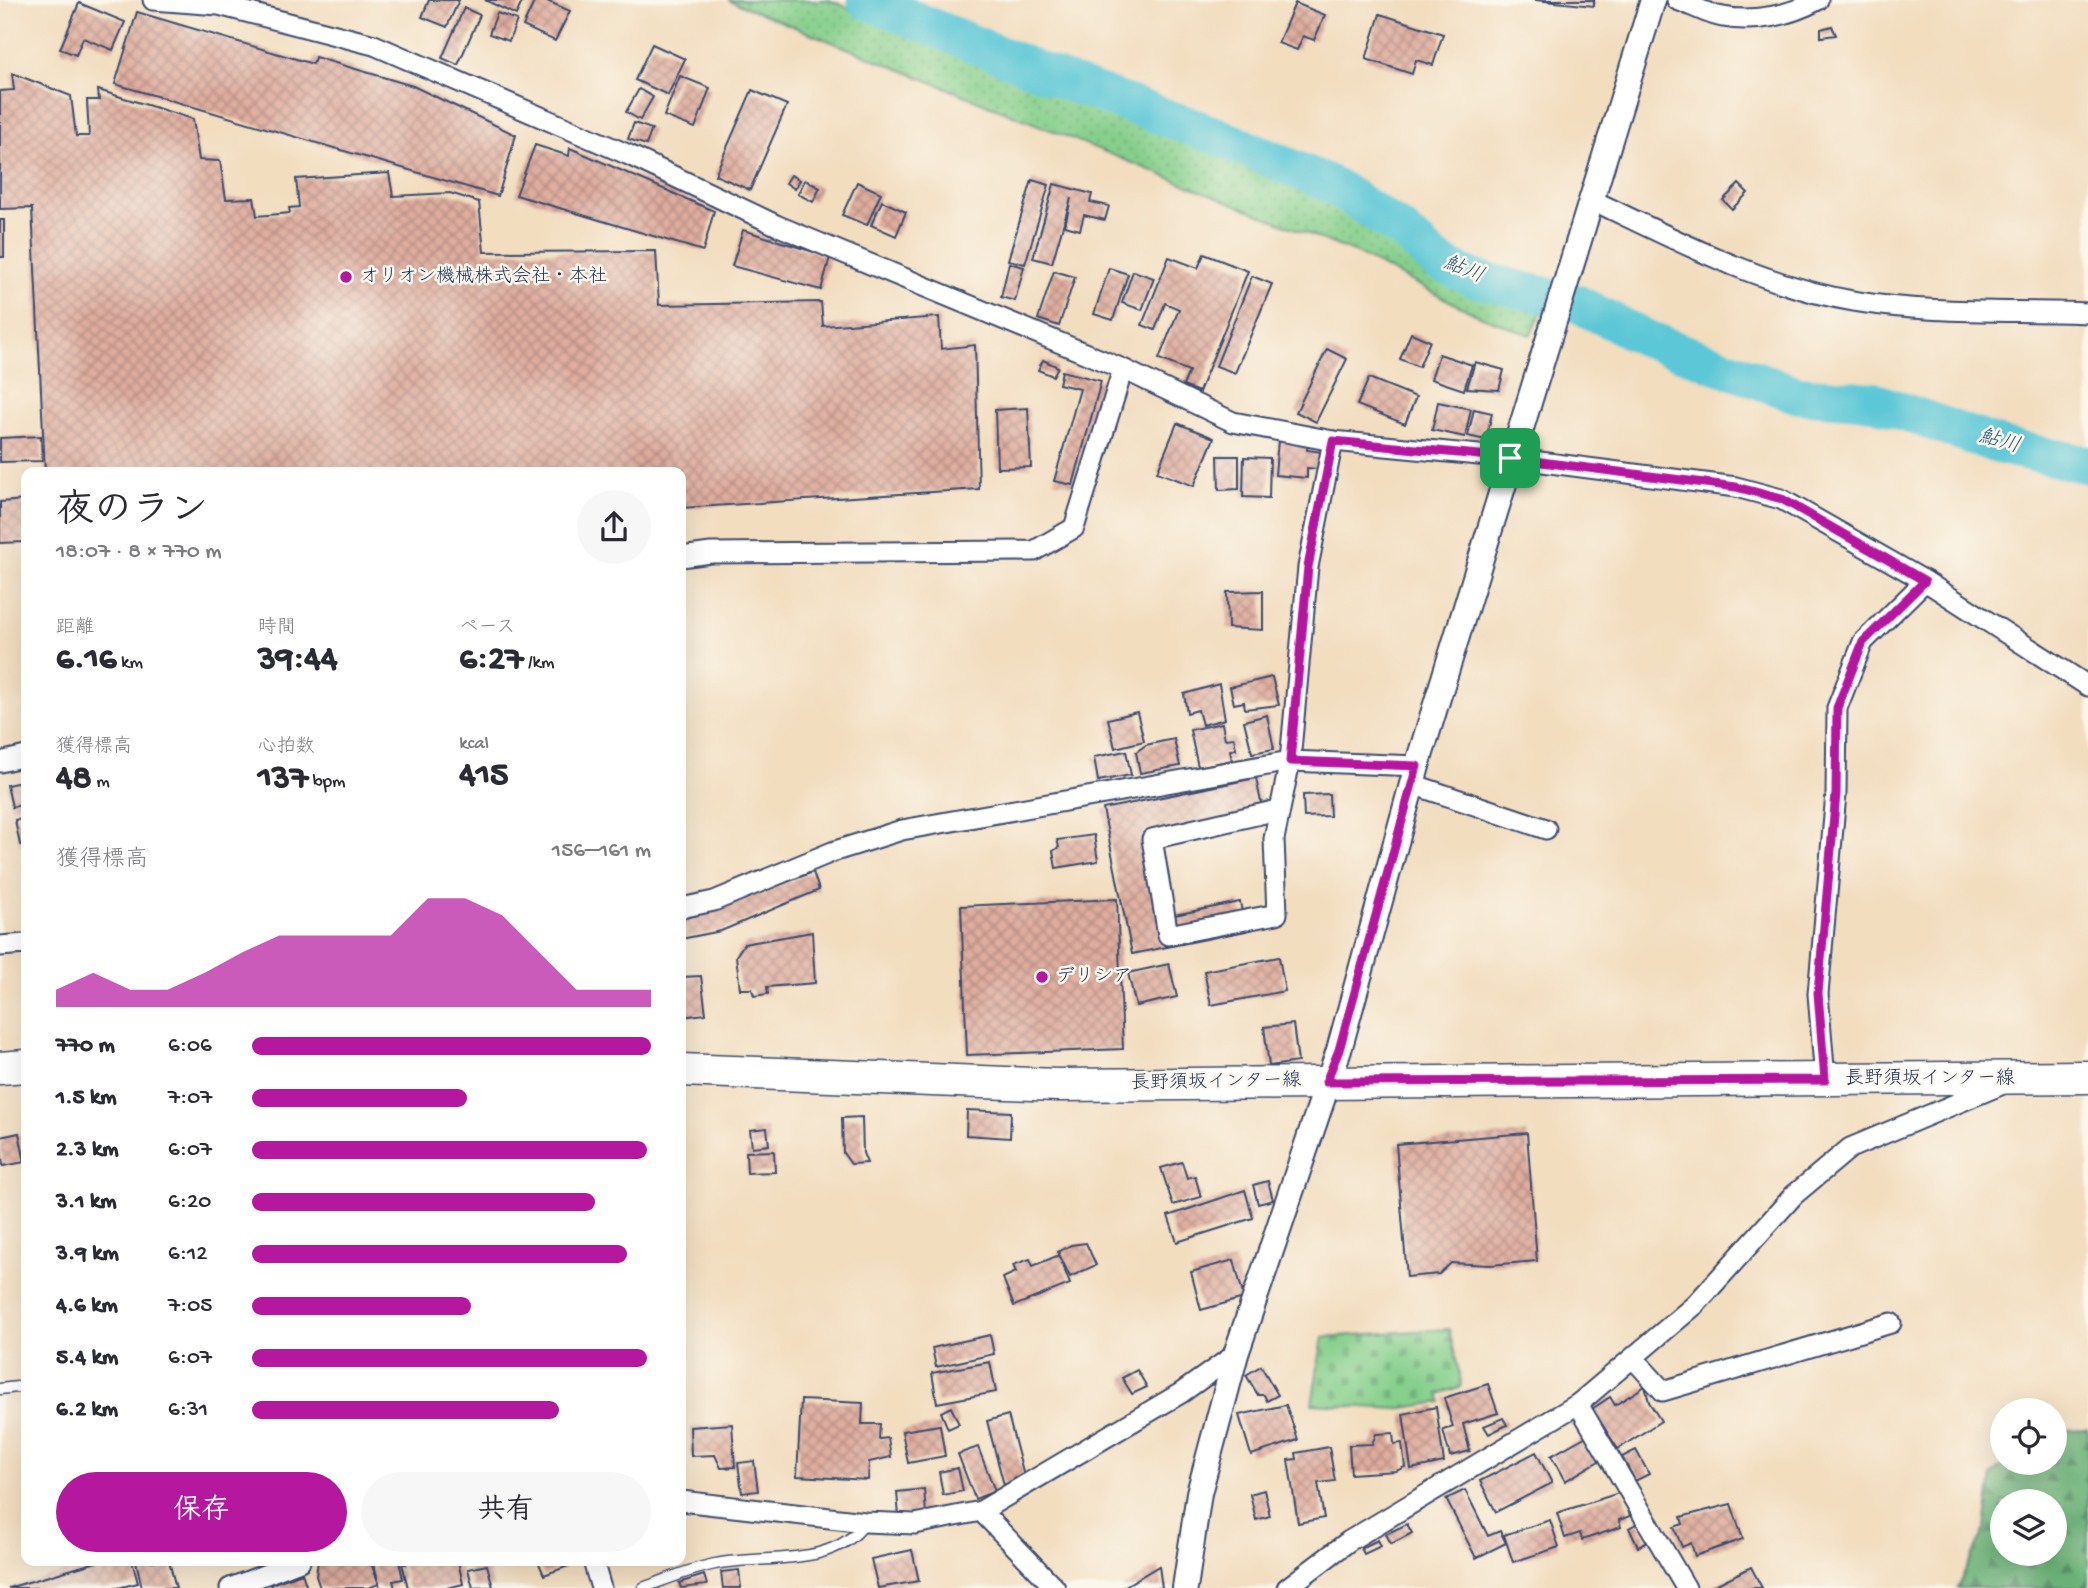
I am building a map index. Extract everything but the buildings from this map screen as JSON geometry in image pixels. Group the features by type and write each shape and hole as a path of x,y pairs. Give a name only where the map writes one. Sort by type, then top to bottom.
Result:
{"main road":[{"path":"0,1068 21,1066"},
{"name":"長野須坂インター線","path":"686,1070 1057,1085 2088,1077"}],"street":[{"path":"153,0 219,5 374,45 629,155 776,225 1123,369 1233,422 1333,441 1510,458 1736,487 1782,499 1925,581 2088,686"},
{"path":"1185,1588 1199,1493 1236,1354 1339,1050 1415,775 1510,458 1653,0"},
{"path":"1677,0 1723,17 1762,18 1795,12 1818,0"},
{"path":"1588,206 1768,279 1853,301 1902,306 2088,313"},
{"path":"686,556 711,553 1034,551 1074,528 1123,369"},
{"path":"1278,810 1152,839 1168,935 1277,914 1274,839 1290,761 1308,567 1333,441"},
{"path":"1825,1080 1818,993 1836,794 1837,708 1863,642 1925,581"},
{"path":"0,762 21,757"},
{"path":"686,907 714,901 832,852 902,831 1290,761 1415,775 1546,829"},
{"path":"0,946 21,944"},
{"path":"1287,1588 1349,1541 1578,1404 1696,1304 1794,1195 1850,1148 1916,1118 2018,1078"},
{"path":"1634,1359 1662,1391 1891,1324"},
{"path":"686,1502 865,1522 915,1524 981,1511 1159,1407 1236,1354"},
{"path":"1578,1404 1686,1588"},
{"path":"981,1511 1055,1588"},
{"path":"230,1588 287,1566"},
{"path":"594,1566 601,1588"}],"lane":[{"path":"0,1389 21,1387"},
{"path":"643,1588 716,1564 817,1555 856,1535 865,1522"}],"green space":[{"path":"728,0 829,0 1337,198 1412,248 1443,279 1546,304 1530,335 1477,315 1358,254"},
{"path":"1449,1329 1462,1386 1439,1394 1441,1402 1397,1409 1312,1404 1323,1337"},
{"path":"2088,1429 2088,1588 1957,1588 1985,1529 1990,1490 1990,1566 2067,1566 2067,1489 1990,1489 1992,1475 2067,1475 2067,1430"}],"waterway":[{"name":"鮎川","path":"866,0 1067,82 1217,136 1334,186 1404,232 1436,261 1473,278 1576,303 1647,339 1798,395 1873,401 2001,446 2088,465"}],"place":[{"name":"オリオン機械株式会社・本社","path":"346,277"},
{"name":"デリシア","path":"1042,977"}],"route":[{"path":"1333,441 1510,458 1736,487 1782,499 1925,581 1863,642 1837,708 1836,794 1818,993 1825,1080 1326,1082 1339,1050 1417,766 1290,761 1308,567 1333,441"}]}
